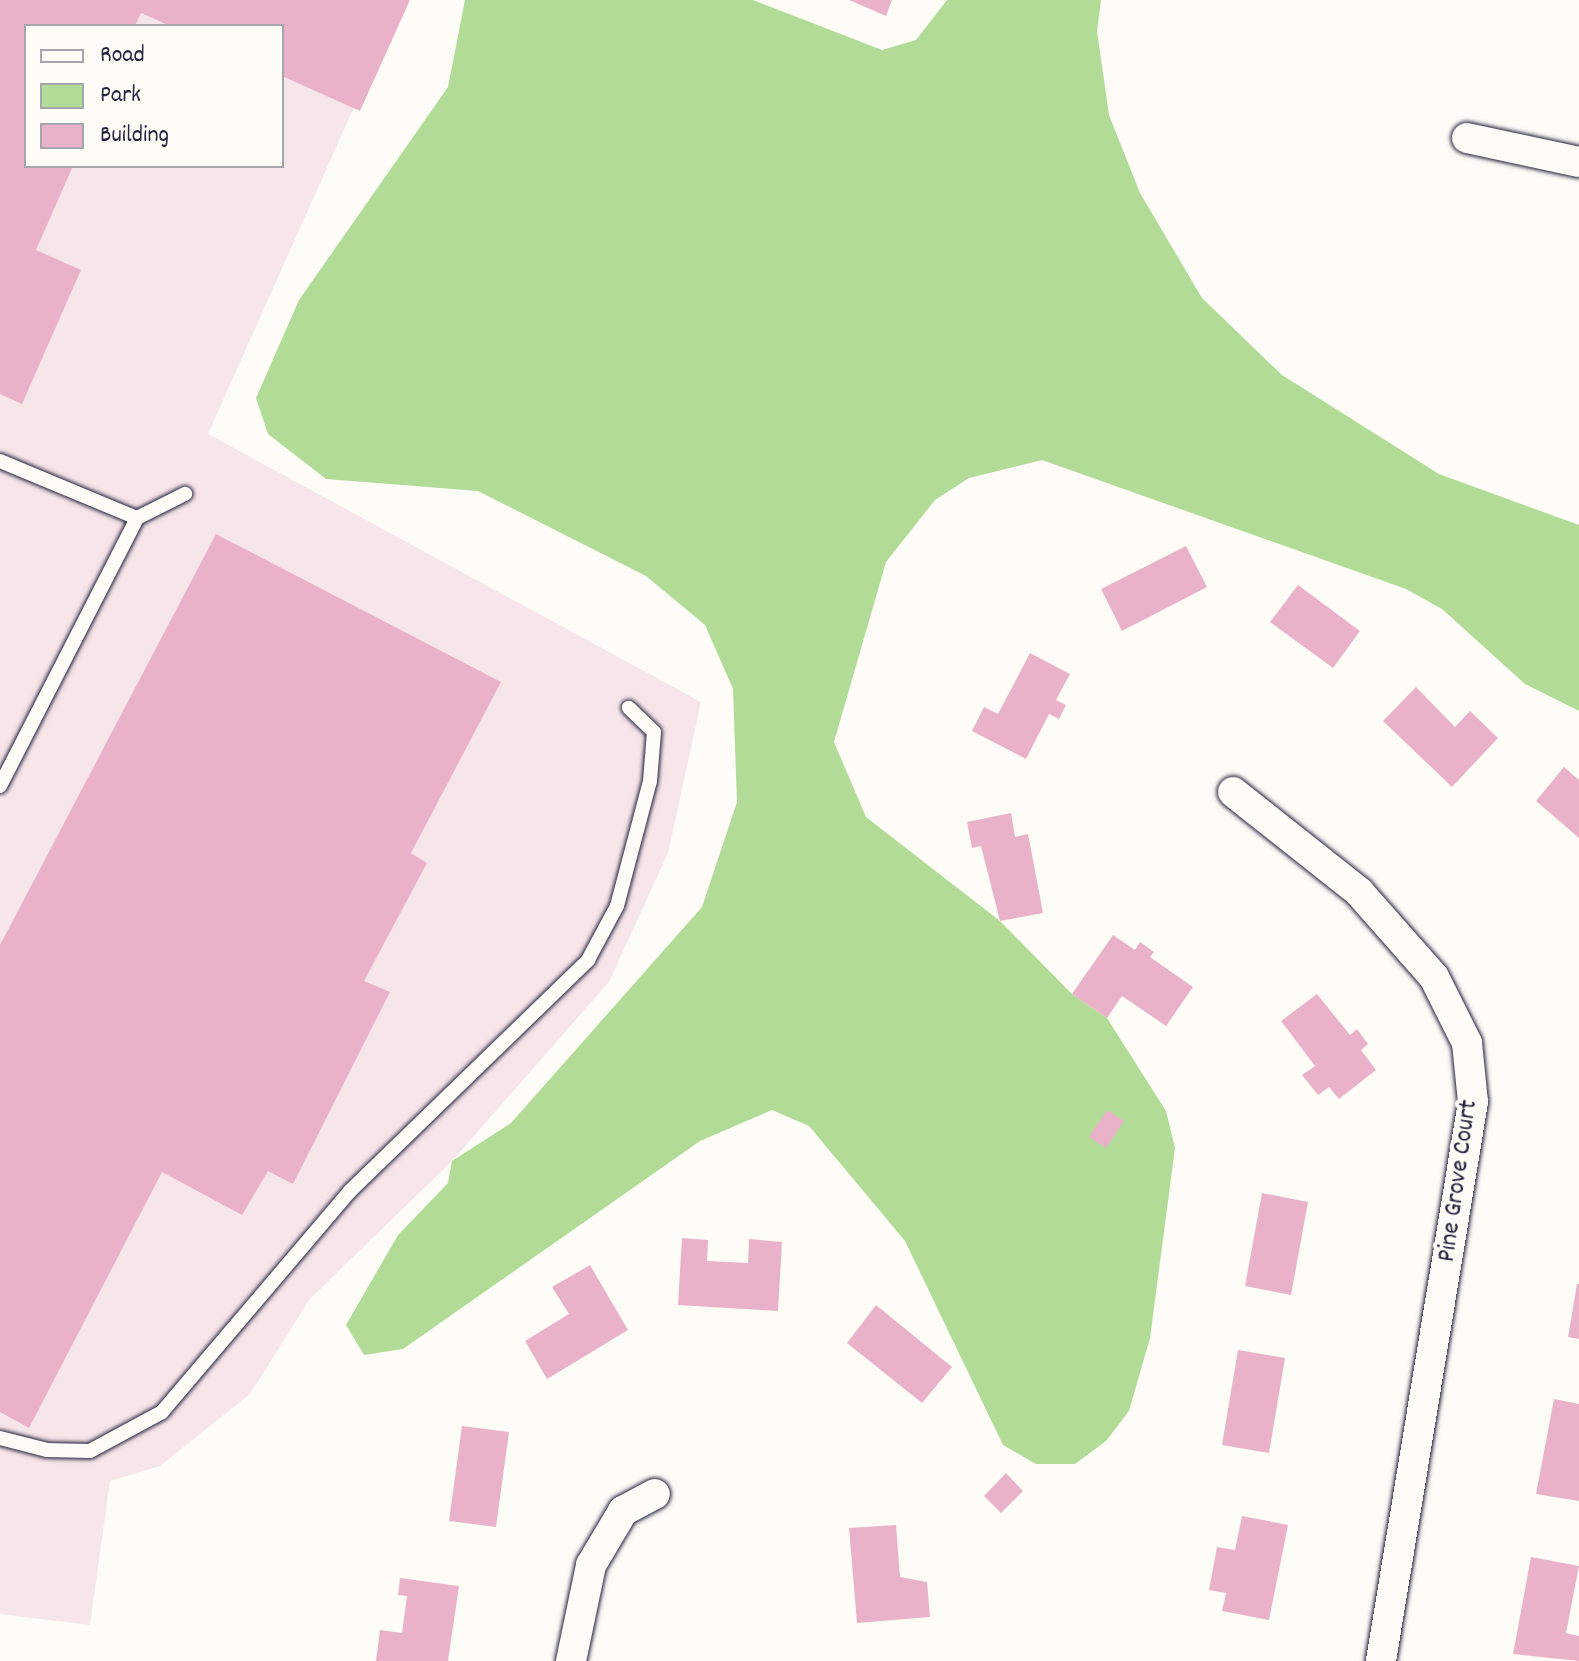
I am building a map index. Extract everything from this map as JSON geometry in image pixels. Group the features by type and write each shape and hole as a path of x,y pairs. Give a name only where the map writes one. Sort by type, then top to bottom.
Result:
{"street":[{"path":"1467,138 1579,162"},
{"name":"Pine Grove Court","path":"1233,792 1359,892 1434,977 1467,1043 1473,1102 1381,1661"},
{"path":"571,1661 591,1565 623,1511 655,1494"}],"lane":[{"path":"0,461 137,518"},
{"path":"0,786 137,518 185,494"},
{"path":"0,1438 47,1450 90,1451 162,1412 350,1191 588,960 617,906 650,781 654,732 629,708"}],"shaded area":[{"path":"0,0 402,0 208,434 701,702 668,853 609,982 452,1161 310,1299 250,1394 160,1466 110,1481 90,1625 0,1614"}],"green space":[{"path":"465,0 753,0 882,50 916,40 947,0 1101,0 1097,31 1109,115 1140,193 1202,298 1282,375 1439,474 1579,525 1579,711 1525,684 1442,609 1406,589 1042,460 969,478 935,500 886,562 834,742 866,817 1000,921 1072,994 1107,1018 1166,1111 1175,1148 1150,1338 1129,1411 1106,1441 1075,1464 1036,1464 1003,1445 905,1241 809,1126 772,1110 700,1141 403,1349 364,1355 346,1325 398,1235 448,1183 452,1161 511,1123 702,907 737,802 733,689 705,625 646,576 478,491 326,479 268,434 256,398 299,300 448,87"}],"building":[{"path":"0,0 410,0 360,111 284,77 284,24 166,24 141,13 136,24 24,24 24,168 72,168 36,250 81,270 22,404 0,394"},
{"path":"849,0 892,0 886,16"},
{"path":"216,534 501,682 411,853 427,863 364,981 390,992 293,1184 268,1171 242,1215 162,1172 29,1428 0,1412 0,945"},
{"path":"1186,546 1207,587 1122,631 1101,589"},
{"path":"1298,585 1360,631 1333,668 1270,622"},
{"path":"1030,653 1070,674 1056,700 1066,705 1059,719 1049,714 1026,759 972,731 984,707 998,714"},
{"path":"1416,687 1455,727 1470,711 1498,738 1452,787 1383,721"},
{"path":"1564,767 1579,780 1579,838 1536,801"},
{"path":"1011,813 1015,837 1028,834 1043,913 1000,921 981,846 972,848 967,822"},
{"path":"1113,935 1135,950 1140,942 1154,952 1150,957 1193,987 1166,1026 1122,996 1107,1018 1072,994"},
{"path":"1317,994 1350,1035 1357,1029 1368,1044 1361,1050 1376,1070 1339,1099 1329,1087 1318,1095 1302,1075 1315,1066 1281,1021"},
{"path":"1107,1110 1124,1121 1106,1148 1089,1137"},
{"path":"1262,1193 1308,1202 1291,1295 1245,1286"},
{"path":"682,1238 708,1240 707,1261 748,1263 749,1239 782,1242 778,1311 678,1305"},
{"path":"590,1265 628,1330 547,1379 525,1341 569,1314 552,1287"},
{"path":"1579,1284 1579,1339 1568,1337"},
{"path":"876,1305 952,1367 922,1403 847,1343"},
{"path":"1238,1350 1285,1358 1269,1453 1222,1445"},
{"path":"1554,1399 1579,1404 1579,1501 1536,1494"},
{"path":"462,1426 509,1432 496,1527 449,1521"},
{"path":"1006,1473 1023,1491 1001,1513 984,1496"},
{"path":"1242,1516 1288,1525 1269,1620 1222,1611 1226,1593 1209,1590 1217,1547 1235,1550"},
{"path":"896,1525 900,1577 927,1582 930,1617 857,1623 849,1528"},
{"path":"1531,1557 1579,1566 1566,1633 1579,1636 1579,1661 1513,1654"},
{"path":"400,1578 459,1586 448,1661 376,1661 380,1630 402,1633 407,1596 398,1595"}]}
